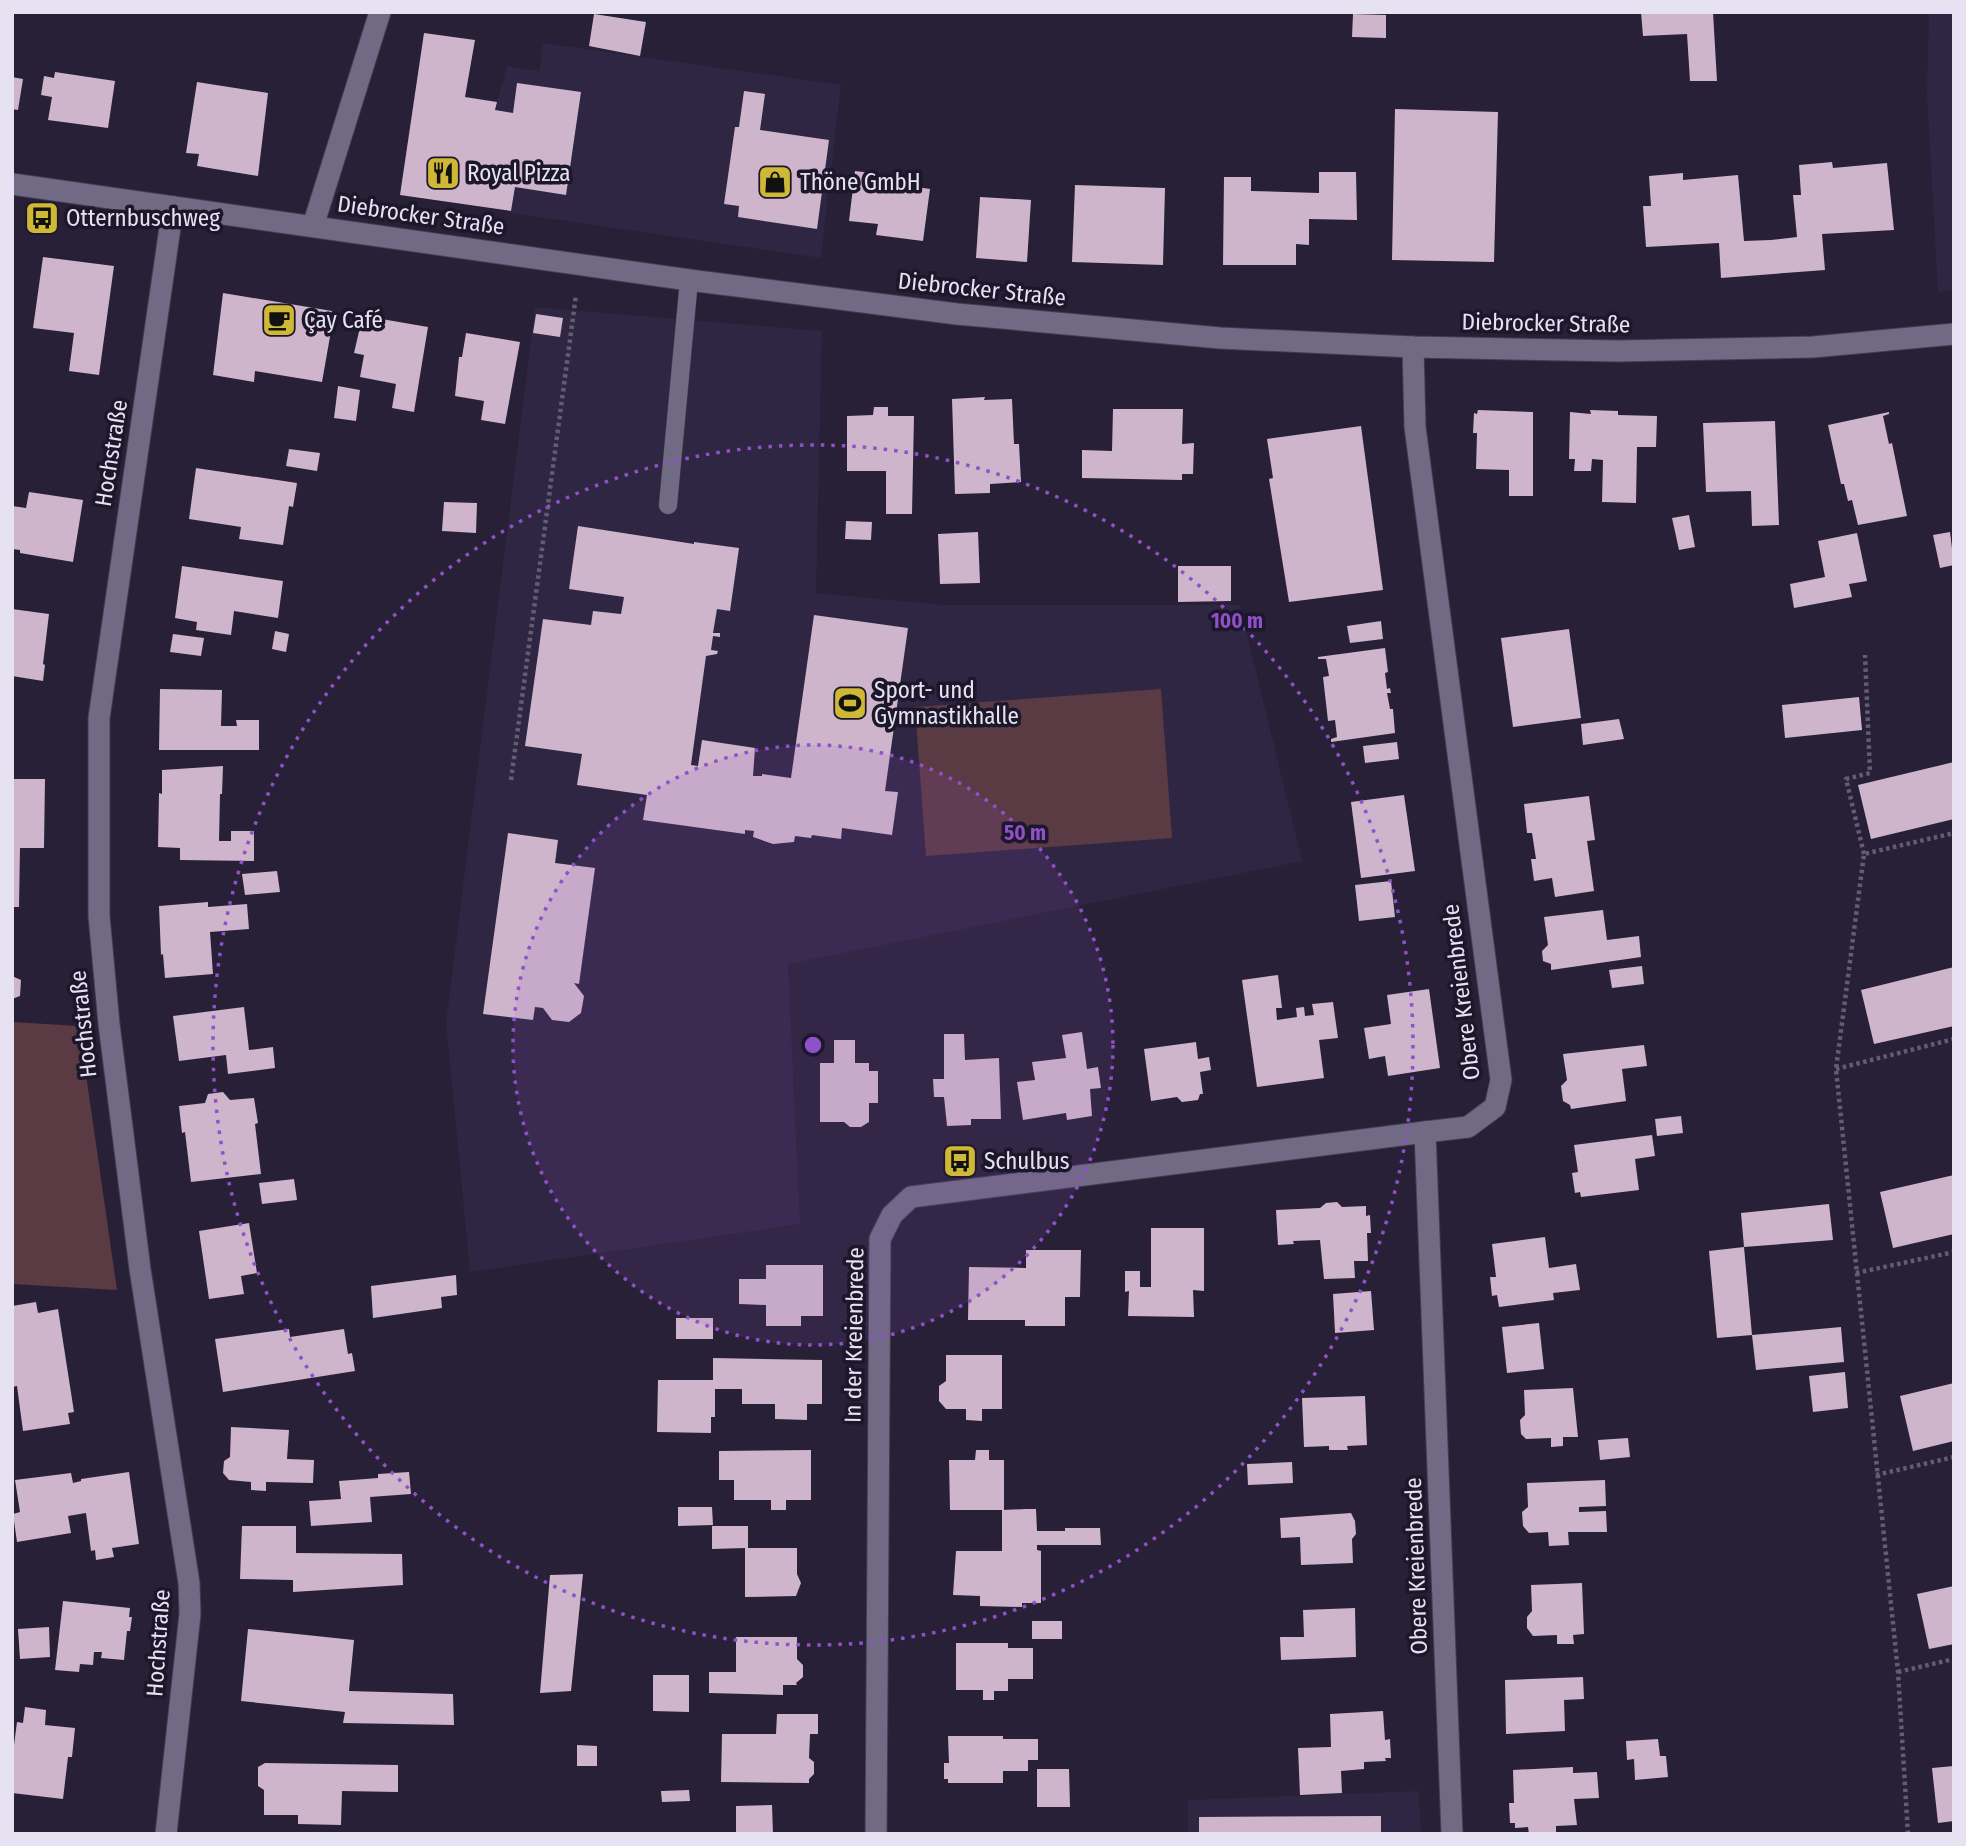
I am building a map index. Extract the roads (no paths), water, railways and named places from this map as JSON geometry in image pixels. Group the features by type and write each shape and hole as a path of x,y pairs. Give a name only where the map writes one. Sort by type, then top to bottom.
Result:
{"street":[{"path":"313,226 380,12"},
{"name":"Diebrocker Straße","path":"12,184 689,280 957,314 1220,338 1413,347 1618,351 1785,347 1954,334"},
{"name":"Hochstraße","path":"166,1834 190,1614 189,1583 140,1269 108,1024 99,916 99,718 173,207"},
{"name":"Obere Kreienbrede","path":"1413,347 1415,427 1501,1080 1495,1107 1468,1127 1425,1132 1452,1834"},
{"name":"In der Kreienbrede","path":"876,1834 880,1239 892,1215 911,1196 1425,1132"}],"lane":[{"path":"668,505 689,280"}],"place":[{"name":"Royal Pizza","path":"443,173"},
{"name":"Thöne GmbH","path":"775,182"},
{"name":"Otternbuschweg","path":"42,218"},
{"name":"Çay Café","path":"279,320"},
{"name":"Sport- und Gymnastikhalle","path":"850,703"},
{"name":"Schulbus","path":"960,1161"}]}
